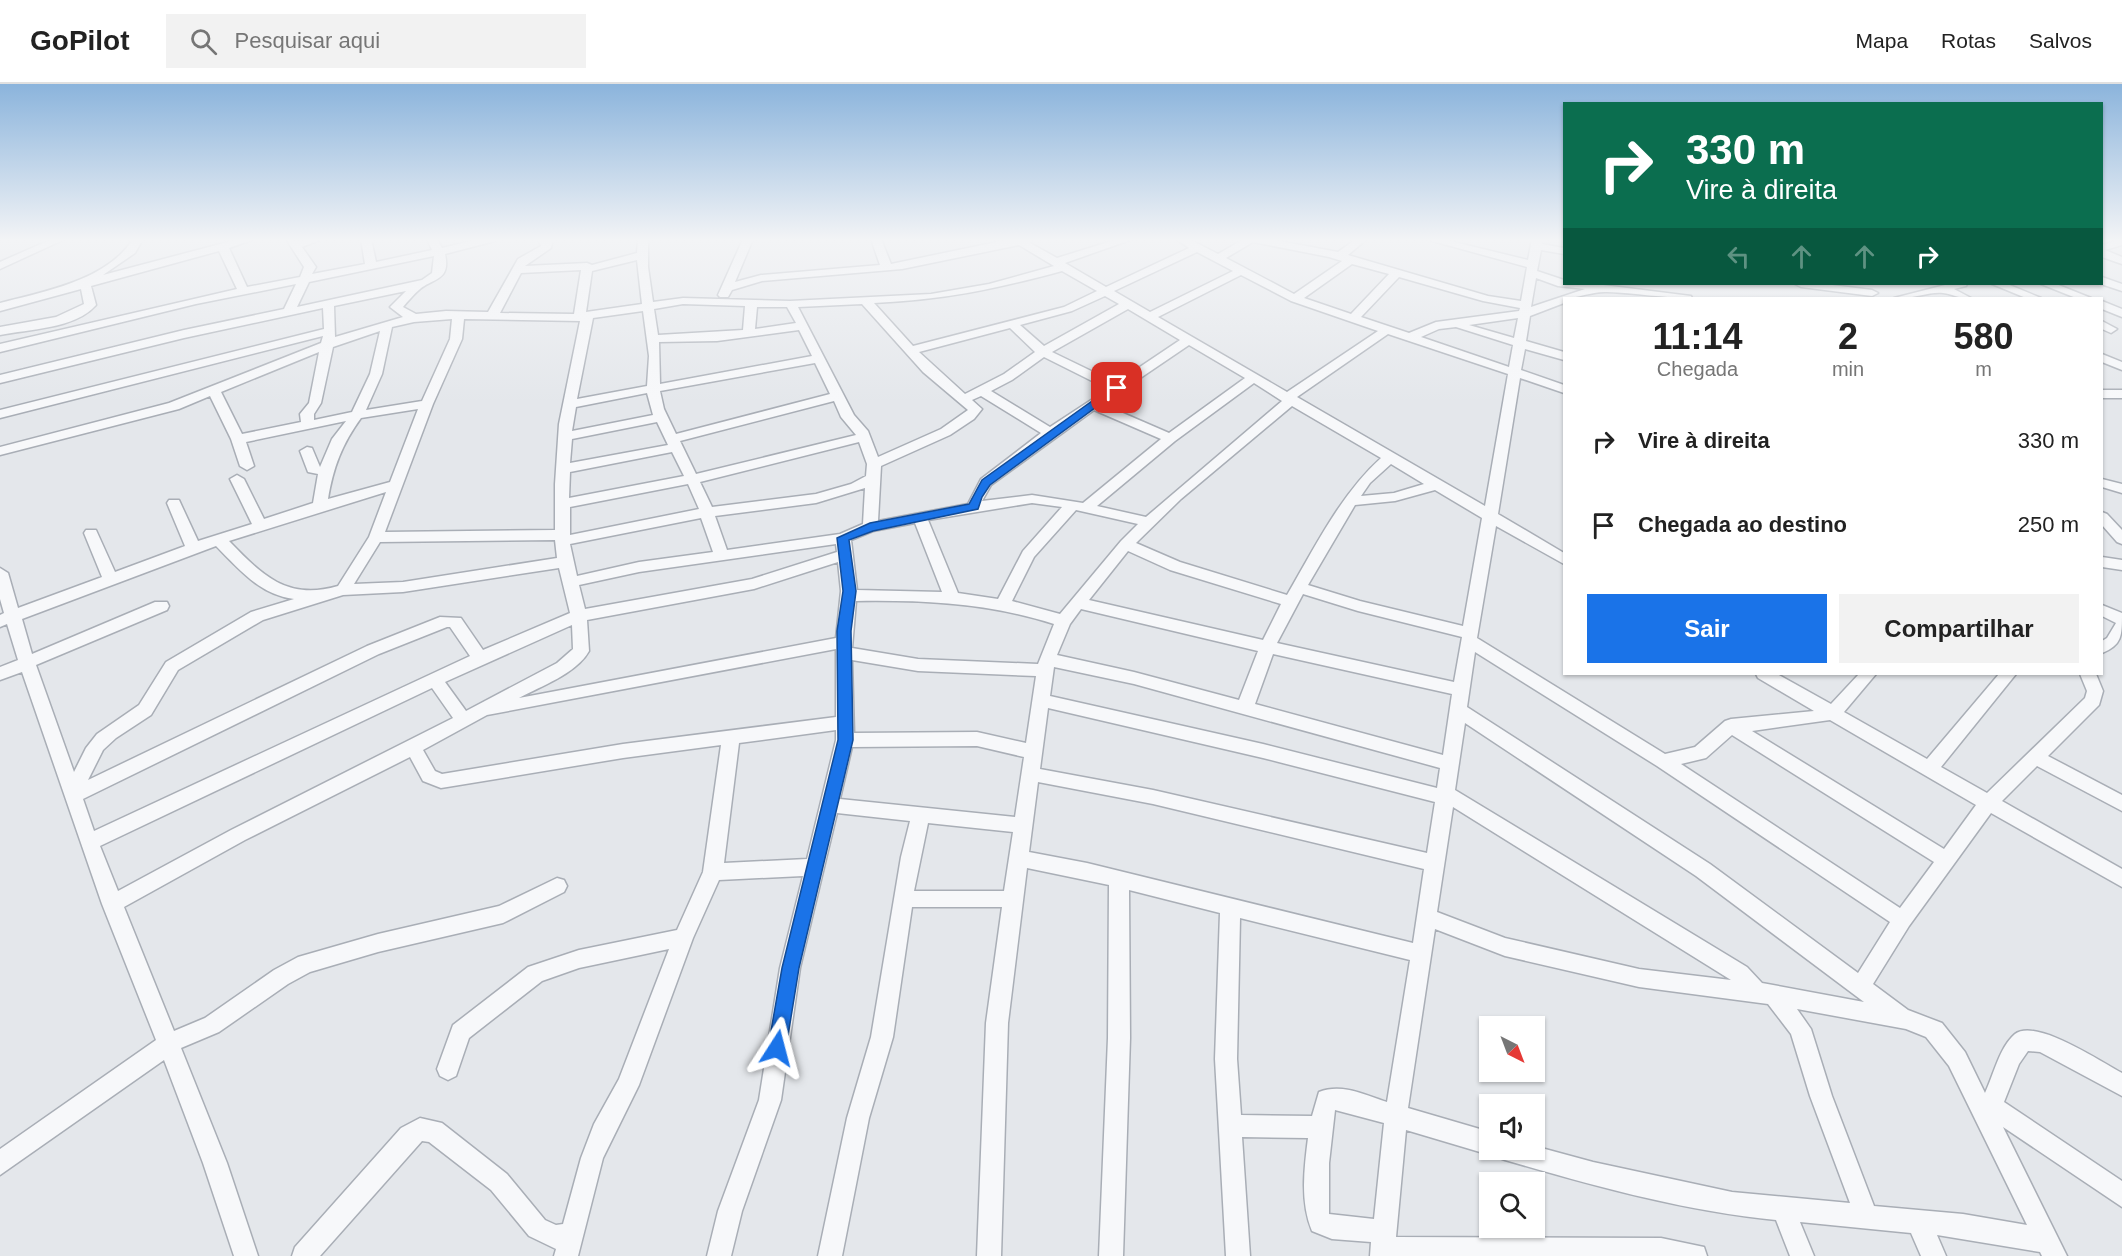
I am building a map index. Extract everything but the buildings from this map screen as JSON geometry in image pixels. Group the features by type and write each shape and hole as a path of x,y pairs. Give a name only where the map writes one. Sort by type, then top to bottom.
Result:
{"street":[{"path":"0,307 47,294"},
{"path":"0,331 84,310 90,305 87,294"},
{"path":"0,348 232,294"},
{"path":"289,311 296,294"},
{"path":"0,379 289,311 377,294"},
{"path":"410,294 396,307 414,318"},
{"path":"492,316 505,294"},
{"path":"112,904 238,835 413,747 575,659 581,651 579,616 565,561 563,469 569,404 585,294"},
{"path":"647,294 656,363 653,389 659,418 692,479 707,512 721,554"},
{"path":"722,301 725,294"},
{"path":"0,451 174,406 326,346 414,318 458,315 583,317 683,301 790,304 940,294"},
{"path":"910,351 1068,309 1103,294"},
{"path":"1110,294 1563,559"},
{"path":"1149,317 1196,294"},
{"path":"1285,294 1352,320 1563,390"},
{"path":"1295,299 1302,294"},
{"path":"1352,320 1377,294"},
{"path":"1469,294 1525,309"},
{"path":"1383,1245 1396,1117 1420,954 1460,711 1469,637 1528,294"},
{"path":"1575,297 1592,294"},
{"path":"1651,294 1678,297"},
{"path":"1905,297 1923,294"},
{"path":"376,537 563,538 707,512 831,496 853,489 874,471 958,427 975,409 941,382 865,300"},
{"path":"1407,338 1436,326 1455,325 1525,309 1550,306 1563,300"},
{"path":"749,333 751,302"},
{"path":"308,424 307,414 315,403 330,331 328,303"},
{"path":"790,304 804,326 838,396 863,436 874,471 870,527"},
{"path":"965,399 983,391 1043,352 1128,304"},
{"path":"2103,305 2122,313"},
{"path":"1550,306 1563,312"},
{"path":"1068,309 1089,327"},
{"path":"343,590 376,537 393,486 456,339 458,315"},
{"path":"1013,324 1021,335 1043,352 1117,388"},
{"path":"320,506 325,472 339,439 357,415 378,369 387,325"},
{"path":"1455,325 1563,356"},
{"path":"653,339 706,338 804,326"},
{"path":"0,414 330,331"},
{"path":"989,1256 997,1023 1012,899 1046,664 1063,621 1126,544 1214,462 1289,399 1385,331"},
{"path":"974,507 976,497 986,482 1050,434 1190,340"},
{"path":"569,404 820,358"},
{"path":"2103,358 2122,366"},
{"path":"2103,364 2122,366"},
{"path":"1003,604 1028,555 1079,506 1253,378"},
{"path":"214,391 238,439 247,466"},
{"path":"983,391 1050,434"},
{"path":"2103,394 2122,394"},
{"path":"563,469 674,443 838,396"},
{"path":"238,439 308,424 427,404"},
{"path":"1094,405 1170,438"},
{"path":"565,436 659,418"},
{"path":"563,504 692,479 863,436"},
{"path":"307,451 313,469 325,472"},
{"path":"1245,709 1266,646 1289,601 1359,487 1389,458"},
{"path":"237,479 260,526"},
{"path":"2103,483 2122,489"},
{"path":"1350,501 1395,497 1436,485"},
{"path":"7,619 193,548 320,506 393,486"},
{"path":"89,842 480,658 579,616 754,584 845,546 870,527 974,507 1032,499 1079,506 1149,522"},
{"path":"174,503 193,548"},
{"path":"920,518 953,599"},
{"path":"2103,518 2122,538"},
{"path":"91,533 110,578"},
{"path":"219,540 256,579 287,593 315,597"},
{"path":"1126,544 1175,566 1289,601"},
{"path":"572,582 640,565 721,554 803,546 845,546"},
{"path":"718,1256 730,1210 770,1100 790,968 831,805 846,731 844,647 848,596 845,546"},
{"path":"73,796 94,746 144,712 159,693 165,673 172,666 257,616 343,590 403,587 565,561"},
{"path":"2103,562 2122,565"},
{"path":"0,573 7,619 27,663 89,842 169,1043 231,1207 246,1256"},
{"path":"1298,587 1469,637 1664,761 1902,920"},
{"path":"848,596 898,595 1003,604 1032,610 1063,621"},
{"path":"1079,603 1215,637 1266,646 1463,690"},
{"path":"0,674 160,606"},
{"path":"2103,610 2122,620"},
{"path":"73,796 364,654 446,621 455,622 461,628 480,658"},
{"path":"2103,647 2114,642 2122,626"},
{"path":"480,711 844,647 871,660 918,665 1046,664 1134,678 1451,764"},
{"path":"1766,675 2122,879"},
{"path":"1664,761 1700,753 1731,726 1812,718 1833,713 1867,675"},
{"path":"1929,768 2007,675"},
{"path":"1860,987 1902,920 1988,802 2093,701 2095,691 2088,675"},
{"path":"435,680 463,720"},
{"path":"1041,700 1446,796 1685,939 1766,994 1800,1029 1821,1096 1867,1217"},
{"path":"1460,711 1703,870 1906,1019"},
{"path":"1731,726 1946,860"},
{"path":"413,747 429,776 441,781 623,751 731,737 846,731 899,741 968,738 995,741 1034,752"},
{"path":"304,1256 409,1136 420,1129 434,1131 499,1182 537,1228 568,1246 592,1158 602,1132 628,1085 683,938 713,872 731,737"},
{"path":"2035,757 2122,804"},
{"path":"1031,774 1153,796 1435,863"},
{"path":"831,805 1023,826"},
{"path":"830,1256 858,1118 882,1037 910,857 921,814"},
{"path":"1018,858 1119,879 1420,954"},
{"path":"713,872 815,867"},
{"path":"1111,1256 1119,1038 1119,879"},
{"path":"0,1163 169,1043 212,1025 281,977 305,964 378,943 503,914 557,886"},
{"path":"903,898 1012,899"},
{"path":"1230,908 1226,1059 1239,1256"},
{"path":"1426,917 1505,947 1639,978 1766,994 1906,1019 1926,1026 1944,1039 1958,1059 1974,1097 1988,1110 2122,1195"},
{"path":"448,1069 461,1032 535,974 579,959 660,940 683,938"},
{"path":"1800,1029 1813,1002"},
{"path":"2051,1249 1988,1110 2013,1054 2024,1040 2043,1042 2122,1085"},
{"path":"1479,1141 1341,1100 1327,1100 1315,1200 1319,1222 1383,1245 1661,1250 1695,1256"},
{"path":"1231,1126 1322,1127"},
{"path":"1544,1160 1593,1174 1732,1204 1784,1211 1963,1226 2051,1249"},
{"path":"1784,1211 1802,1256"},
{"path":"1918,1222 1934,1256"}],"route":[{"path":"777,1048 790,968 845,740 844,631 849,591 843,538 870,527 974,507 976,497 986,482 1117,388"}]}
